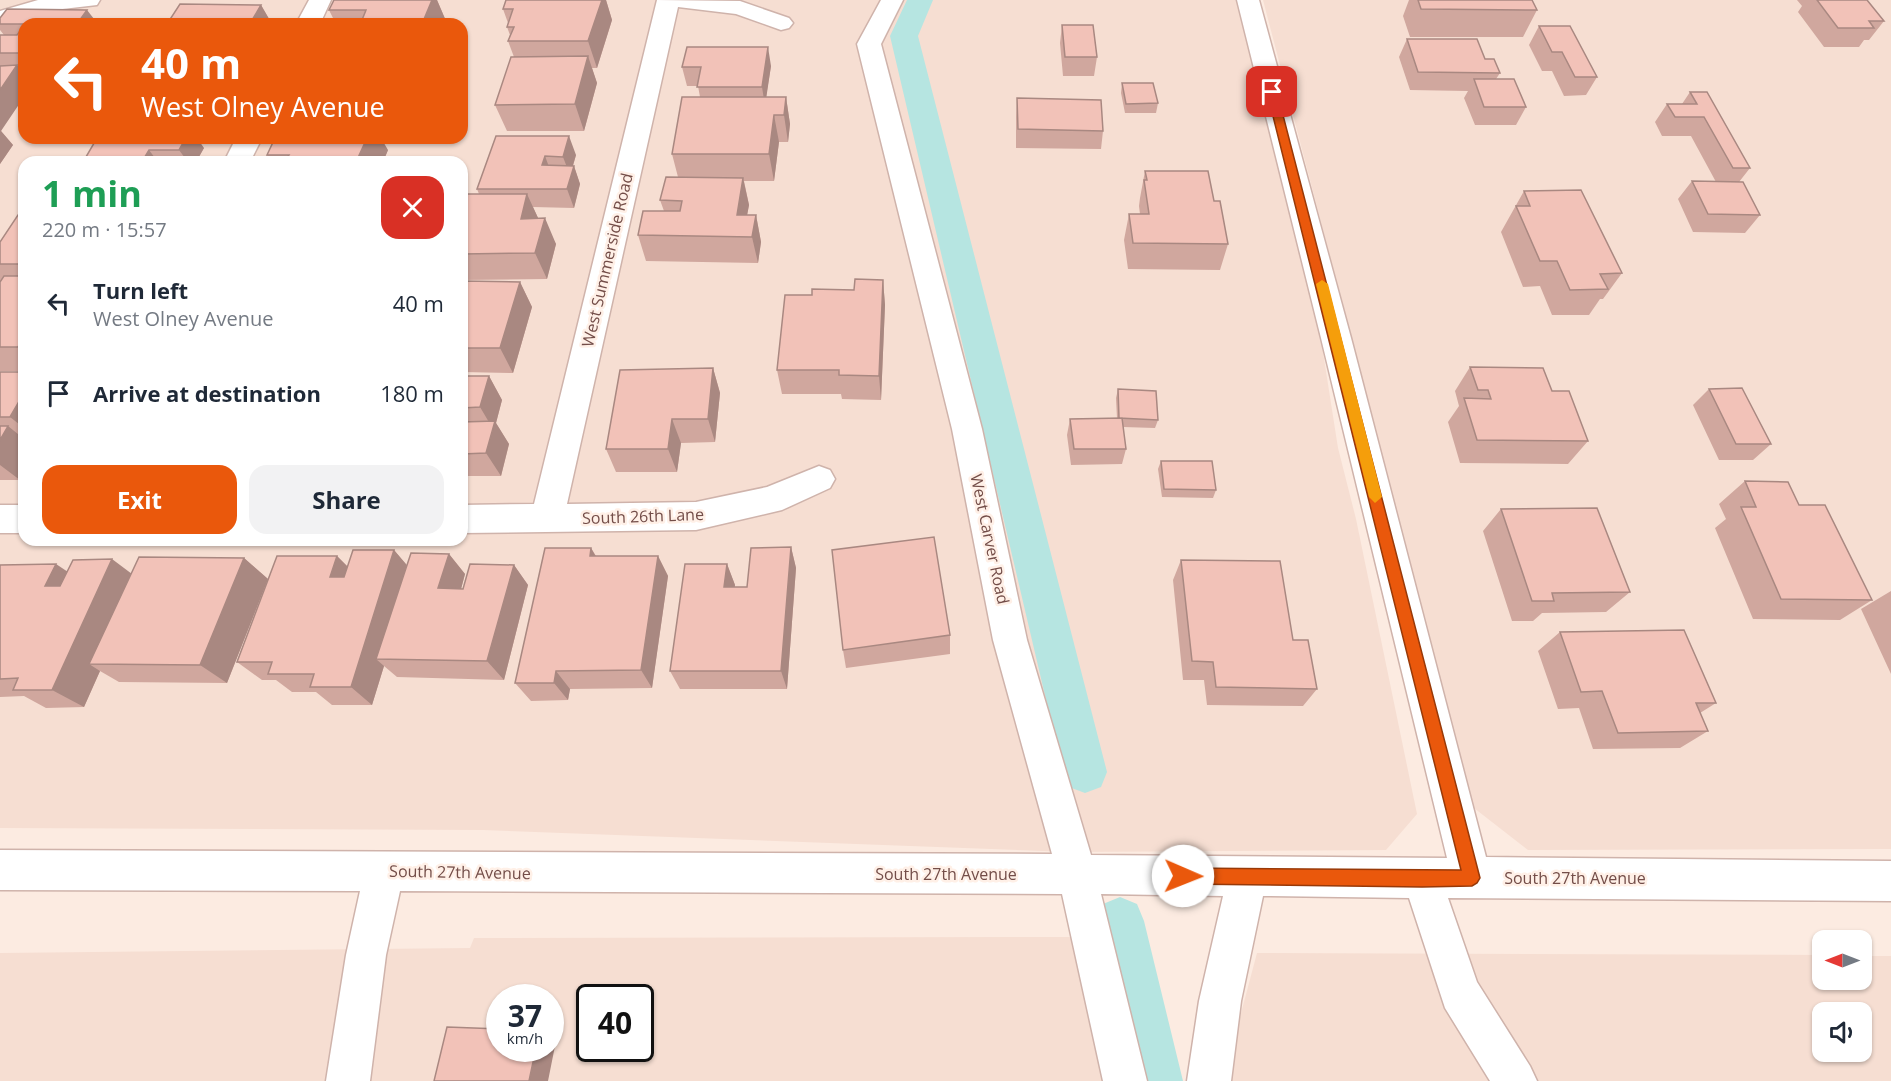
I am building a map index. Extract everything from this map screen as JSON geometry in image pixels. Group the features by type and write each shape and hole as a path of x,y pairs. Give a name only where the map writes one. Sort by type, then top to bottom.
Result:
{"street":[{"path":"0,18 53,3 89,0"},
{"path":"311,18 320,0"},
{"name":"West Summerside Road","path":"547,519 668,0"},
{"path":"678,0 740,8 781,23"},
{"name":"West Carver Road","path":"892,0 869,44 967,429 1010,640 1077,874 1125,1081"},
{"path":"1248,0 1472,878"},
{"name":"South 26th Lane","path":"468,519 696,516 771,500 819,479"},
{"path":"0,519 18,519"},
{"name":"South 27th Avenue","path":"0,870 1077,874 1247,878 1891,881"},
{"path":"348,1081 366,955 384,872"},
{"path":"1209,1081 1220,1001 1247,878"},
{"path":"1422,879 1460,993 1515,1081"}],"shaded area":[{"path":"0,0 1246,0 1315,301 1338,448 1356,519 1417,814 1386,850 1070,852 483,830 0,828"},
{"path":"1263,0 1891,0 1891,849 1528,850 1474,808"},
{"path":"1072,937 1102,1081 0,1081 0,953 470,948 474,938"},
{"path":"1257,953 1812,955 1812,990 1872,990 1872,956 1891,956 1891,1081 1223,1081"}],"building":[{"path":"334,0 432,0 424,18 363,18 366,10 329,10"},
{"path":"506,0 602,0 588,41 508,41 514,27 507,27 513,9 503,9"},
{"path":"1418,0 1532,0 1537,10 1421,9"},
{"path":"1817,0 1867,0 1884,21 1869,21 1874,28 1838,28"},
{"path":"180,4 261,5 253,18 171,18"},
{"path":"7,9 87,10 81,18 18,18 18,24 0,24 0,18"},
{"path":"1062,25 1093,25 1097,57 1065,57"},
{"path":"1539,26 1570,26 1597,77 1575,77 1562,52 1552,52"},
{"path":"0,35 17,35 18,53 0,53"},
{"path":"1407,39 1477,39 1485,59 1494,59 1500,73 1418,72"},
{"path":"687,47 768,47 762,87 697,87 701,67 682,67"},
{"path":"588,56 575,104 495,105 511,57"},
{"path":"17,65 0,90 0,66"},
{"path":"1474,79 1514,79 1526,107 1484,107"},
{"path":"1122,83 1153,83 1158,103 1126,104"},
{"path":"1690,92 1707,92 1750,168 1733,168 1704,117 1675,117 1667,104 1697,104"},
{"path":"682,97 786,97 784,115 774,115 769,154 672,154"},
{"path":"1017,98 1101,100 1103,131 1018,129"},
{"path":"496,136 569,136 563,157 545,156 542,165 574,166 567,189 477,189"},
{"path":"94,144 182,144 179,150 149,150 145,156 86,156"},
{"path":"272,144 364,144 359,156 267,155"},
{"path":"1145,171 1208,171 1214,201 1220,201 1228,244 1133,243 1129,214 1149,214 1144,180 1147,180"},
{"path":"666,177 743,178 737,215 756,215 752,237 638,235 643,211 680,211 682,201 660,200"},
{"path":"1692,181 1743,182 1760,215 1708,214"},
{"path":"1581,190 1622,273 1600,274 1608,289 1570,290 1557,261 1540,261 1516,206 1530,206 1524,191"},
{"path":"468,194 527,194 521,219 545,218 535,253 468,254"},
{"path":"18,215 18,264 0,264 0,242"},
{"path":"4,276 18,276 18,347 0,347 0,282"},
{"path":"855,279 883,280 879,376 839,375 839,370 777,370 785,295 812,295 812,289 854,290"},
{"path":"468,281 520,282 500,348 468,348"},
{"path":"1470,367 1543,368 1552,391 1569,391 1588,441 1477,440 1464,398 1491,399 1488,390 1478,390"},
{"path":"713,368 708,419 672,419 668,449 606,449 620,370"},
{"path":"0,372 18,372 18,403 10,417 0,417"},
{"path":"468,376 489,376 480,407 468,408"},
{"path":"1742,388 1771,444 1736,444 1709,389"},
{"path":"1118,389 1156,391 1158,420 1119,418"},
{"path":"1122,418 1126,449 1074,449 1070,419"},
{"path":"495,421 486,453 468,454 468,422"},
{"path":"0,426 8,426 0,440"},
{"path":"1161,461 1212,461 1216,490 1164,489"},
{"path":"1745,481 1788,482 1799,505 1825,505 1872,600 1781,599 1741,507 1756,507"},
{"path":"1597,508 1630,592 1552,593 1554,601 1532,601 1501,509"},
{"path":"934,537 950,635 843,650 832,550"},
{"path":"791,547 781,671 670,671 685,564 727,564 724,587 747,587 751,548"},
{"path":"545,548 591,548 590,556 658,556 641,670 556,671 554,683 515,683"},
{"path":"353,550 394,550 351,687 310,687 314,674 268,674 272,662 237,662 277,556 337,556 330,577 344,577"},
{"path":"411,553 449,554 438,588 463,589 470,564 514,565 487,661 376,659"},
{"path":"139,557 244,558 200,665 89,664"},
{"path":"112,559 52,690 13,690 18,678 0,679 0,565 56,564 45,586 60,586 73,560"},
{"path":"1181,560 1280,561 1293,640 1308,640 1317,689 1216,687 1213,662 1192,661"},
{"path":"1684,630 1716,703 1696,703 1708,731 1618,733 1602,691 1581,692 1560,632"},
{"path":"447,1027 486,1028 486,1062 533,1062 529,1081 434,1081"}],"waterway":[{"path":"920,0 904,36 1085,772"},
{"path":"1120,921 1157,1081"}],"slow traffic":[{"path":"1322,284 1375,497"}],"route":[{"path":"1183,876 1472,878 1272,92"}]}
